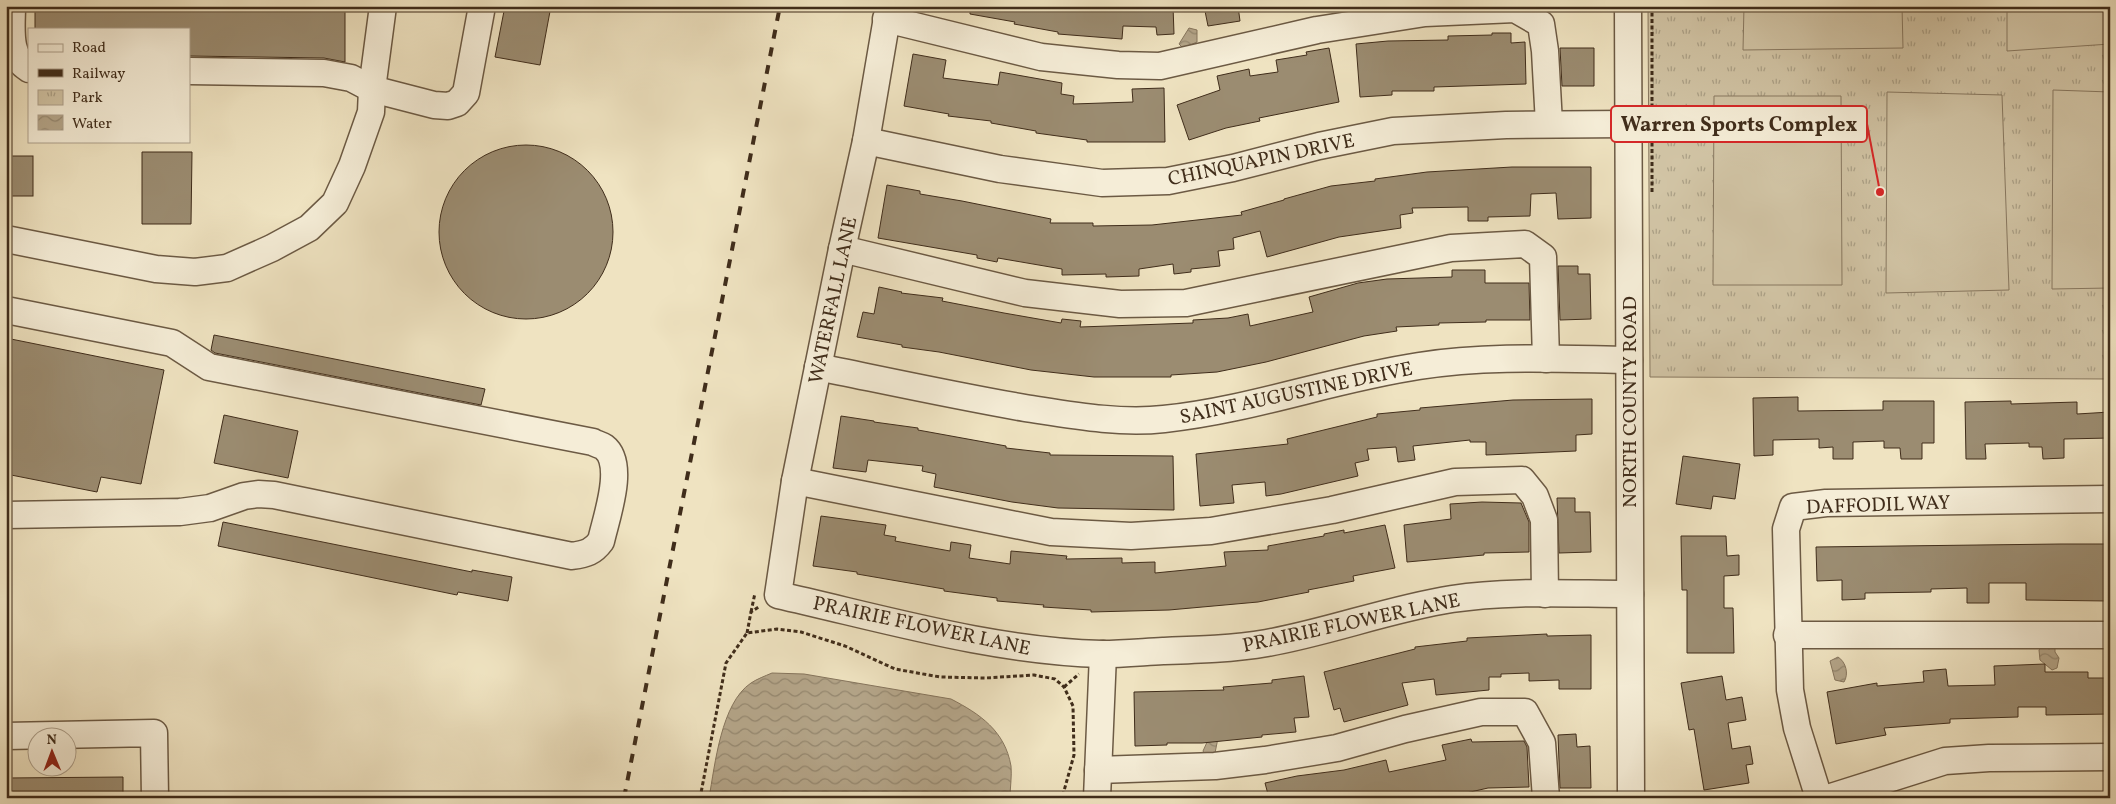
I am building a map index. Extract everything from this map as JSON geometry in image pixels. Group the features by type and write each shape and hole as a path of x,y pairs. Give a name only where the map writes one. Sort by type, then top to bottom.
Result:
{"street":[{"path":"12,6 14,51 19,61 28,68"},
{"path":"6,239 156,269 195,272 227,268 272,248 310,228 335,203 352,166 371,112 372,89 383,6"},
{"path":"190,72 324,73 351,78 372,89 434,105 448,106 457,103 466,93 482,6"},
{"name":"NORTH COUNTY ROAD","path":"1628,6 1631,798"},
{"path":"888,13 1041,57 1118,66 1160,66 1326,28 1424,13 1515,10 1541,24 1545,51 1549,124"},
{"name":"WATERFALL LANE","path":"778,595 795,481 866,141 888,13"},
{"name":"CHINQUAPIN DRIVE","path":"866,141 1000,169 1102,183 1168,181 1393,131 1549,124 1628,124"},
{"path":"842,249 1025,293 1120,304 1186,303 1451,248 1524,244 1543,257 1546,360"},
{"path":"6,310 172,343 209,366 593,442 604,447 611,456 615,475 601,541 595,549 586,554 572,556 274,495 258,494 244,496 210,508 180,512 6,514"},
{"name":"SAINT AUGUSTINE DRIVE","path":"818,367 975,399 1092,419 1163,419 1267,402 1346,380 1420,366 1487,359 1629,360"},
{"path":"795,481 1051,532 1131,536 1211,531 1332,510 1455,482 1522,480 1535,496 1544,520 1545,594"},
{"name":"DAFFODIL WAY","path":"1819,798 1795,718 1790,690 1787,635 1786,529 1793,507 1826,503 2110,499"},
{"name":"PRAIRIE FLOWER LANE","path":"778,595 970,639 1042,650 1103,654 1207,649 1266,643 1386,613 1453,599 1500,594 1630,594"},
{"path":"1787,635 2110,635"},
{"path":"1097,798 1103,654"},
{"path":"1098,770 1215,766 1265,760 1337,748 1480,712 1525,712 1542,743 1546,798"},
{"path":"6,736 154,733 155,798"},
{"path":"1828,798 1945,761 1989,758 2110,757"}],"path":[{"path":"700,798 726,663 747,633 751,612 778,595"},
{"path":"747,633 777,628 800,632 846,646 895,669 940,676 985,678 1034,675 1055,679 1064,687 1073,706 1074,755 1062,798"}],"green space":[{"path":"1648,6 2110,6 2110,379 1650,377"},
{"path":"1744,6 1902,6 1903,48 1743,50"},
{"path":"2007,6 2110,6 2110,44 2007,51"},
{"path":"2053,90 2110,92 2110,288 2052,289"},
{"path":"1887,92 2002,95 2009,290 1886,293"},
{"path":"1714,96 1841,96 1842,285 1713,285"}],"water":[{"path":"1189,28 1197,30 1197,42 1183,48 1179,44"},
{"path":"2042,646 2049,649 2055,646 2055,652 2059,658 2057,668 2052,670 2040,660 2039,650"},
{"path":"1838,657 1846,668 1846,679 1844,682 1835,680 1830,661"},
{"path":"772,673 804,674 951,699 972,711 990,725 1003,743 1011,766 1010,798 709,798 721,736 733,705 741,692 751,683"},
{"path":"1218,738 1215,753 1205,755 1203,751 1208,740"}],"building":[{"path":"35,6 345,6 345,62 324,58 190,56 190,28 35,28"},
{"path":"505,6 551,6 540,65 495,57"},
{"path":"970,6 1173,6 1174,34 1157,35 1156,27 1123,26 1122,39 1058,34 1058,32 1014,24 1015,22 970,14"},
{"path":"1204,6 1238,6 1240,21 1208,26"},
{"path":"1492,33 1511,33 1511,43 1525,42 1526,84 1434,87 1434,91 1392,91 1392,95 1360,97 1356,44 1388,41 1448,40 1448,36 1492,35"},
{"path":"1329,48 1339,102 1259,118 1260,121 1226,128 1189,140 1177,105 1220,90 1217,76 1249,69 1250,76 1278,72 1276,60 1307,55 1306,52"},
{"path":"1560,48 1594,48 1594,86 1562,86"},
{"path":"913,54 946,60 943,78 998,85 1000,72 1062,83 1061,94 1074,96 1073,104 1133,102 1132,89 1164,88 1165,142 1087,142 1087,140 1036,133 1036,131 991,123 991,121 948,116 949,114 904,106"},
{"path":"526,145 543,147 559,152 581,165 593,177 609,207 613,232 611,249 606,265 593,287 581,299 551,315 526,319 509,317 493,312 471,299 459,287 443,257 439,232 441,215 446,199 459,177 471,165 501,149"},
{"path":"142,152 192,152 191,224 142,224"},
{"path":"8,156 33,156 33,196 8,196"},
{"path":"1512,167 1591,167 1591,218 1558,219 1556,193 1531,194 1530,216 1488,217 1488,221 1468,221 1468,207 1412,208 1413,213 1400,215 1401,228 1339,237 1267,257 1260,231 1233,238 1234,249 1218,251 1220,266 1191,269 1191,272 1174,274 1173,264 1139,269 1139,276 1106,277 1106,274 1062,275 1062,269 998,258 997,262 977,258 977,255 878,238 887,185 920,191 920,194 1051,219 1050,223 1093,223 1093,226 1152,225 1242,215 1241,212 1331,186 1427,172"},
{"path":"1558,266 1578,266 1578,274 1590,274 1591,319 1560,320"},
{"path":"1452,270 1485,270 1485,283 1529,283 1530,320 1486,320 1486,322 1439,323 1439,325 1396,327 1397,331 1364,336 1266,362 1217,372 1171,375 1171,377 1094,377 1031,370 857,337 863,312 874,314 879,287 901,293 943,298 942,301 1061,323 1062,319 1081,321 1080,327 1193,323 1193,320 1228,318 1248,314 1250,326 1313,312 1309,297 1358,283 1387,279 1452,277"},
{"path":"214,335 485,389 481,405 215,353 211,350"},
{"path":"6,338 164,370 141,484 101,477 97,492 6,474"},
{"path":"1798,397 1798,411 1883,410 1883,401 1934,401 1934,443 1922,443 1922,459 1901,459 1900,448 1884,448 1884,441 1853,442 1853,459 1833,459 1833,447 1819,448 1819,439 1773,440 1773,455 1754,456 1753,398"},
{"path":"1592,399 1592,434 1576,435 1576,451 1486,455 1486,442 1470,442 1470,440 1413,446 1415,460 1398,462 1396,447 1367,449 1369,460 1355,463 1358,476 1266,496 1265,482 1232,485 1234,503 1200,506 1196,454 1288,444 1287,439 1377,417 1377,414 1420,410 1420,408 1513,400"},
{"path":"2011,401 2011,404 2077,402 2077,414 2110,412 2110,438 2064,439 2064,458 2043,459 2042,447 2029,447 2029,443 1985,444 1986,459 1966,459 1965,402"},
{"path":"224,415 298,431 288,478 214,463"},
{"path":"841,416 918,428 918,430 1006,446 1006,448 1050,453 1050,455 1173,456 1174,510 1058,508 1012,502 934,487 936,474 922,471 923,466 868,460 866,472 833,468"},
{"path":"1683,456 1740,464 1735,499 1713,496 1711,509 1676,504"},
{"path":"1557,498 1575,498 1575,512 1590,512 1591,552 1559,553"},
{"path":"1482,502 1521,503 1529,522 1529,552 1484,553 1484,555 1407,562 1404,525 1451,519 1450,504"},
{"path":"821,516 886,525 884,535 896,537 895,541 950,551 951,542 971,545 969,558 1010,564 1011,551 1067,556 1066,559 1122,558 1122,563 1155,562 1155,573 1226,566 1224,552 1268,550 1268,546 1324,536 1324,534 1344,530 1344,533 1385,525 1395,568 1353,576 1354,581 1258,602 1169,610 1091,612 1091,610 1043,607 1044,605 997,601 997,598 944,591 944,589 857,574 857,572 813,566"},
{"path":"223,522 472,572 472,570 512,577 508,601 458,592 457,595 218,546"},
{"path":"1681,536 1726,536 1727,556 1739,555 1739,575 1724,576 1724,608 1733,608 1734,653 1687,653 1687,590 1682,590"},
{"path":"2108,544 2108,601 2026,600 2026,583 1989,583 1989,603 1967,603 1967,588 1931,589 1931,592 1865,593 1865,599 1842,600 1842,580 1817,581 1816,547"},
{"path":"1547,634 1547,636 1591,635 1591,689 1559,689 1559,680 1529,681 1529,673 1501,674 1501,677 1489,677 1489,690 1436,695 1434,679 1402,683 1408,705 1344,722 1340,708 1334,710 1324,672 1415,649 1415,647 1467,641 1467,638"},
{"path":"2045,664 2045,672 2088,672 2088,678 2110,678 2110,714 2046,715 2046,707 2018,707 2018,717 1950,719 1950,723 1884,728 1886,735 1836,744 1827,692 1877,683 1877,686 1924,682 1923,671 1946,669 1948,686 1995,685 1994,666"},
{"path":"1304,676 1309,717 1294,718 1296,732 1202,743 1167,743 1167,745 1135,746 1134,692 1224,690 1223,687 1272,683 1272,680"},
{"path":"1722,676 1726,700 1742,697 1746,720 1728,723 1732,749 1750,746 1753,764 1746,765 1749,783 1704,790 1694,729 1689,730 1681,683"},
{"path":"1576,734 1577,747 1590,746 1591,788 1560,788 1558,735"},
{"path":"1471,739 1472,742 1524,741 1527,747 1529,787 1488,788 1444,798 1269,798 1265,783 1297,776 1344,770 1386,760 1389,772 1446,760 1442,745"},
{"path":"123,777 123,798 6,798 6,778"}],"railway":[{"path":"624,798 780,6"}],"place":[{"name":"Warren Sports Complex","path":"1880,192"}]}
